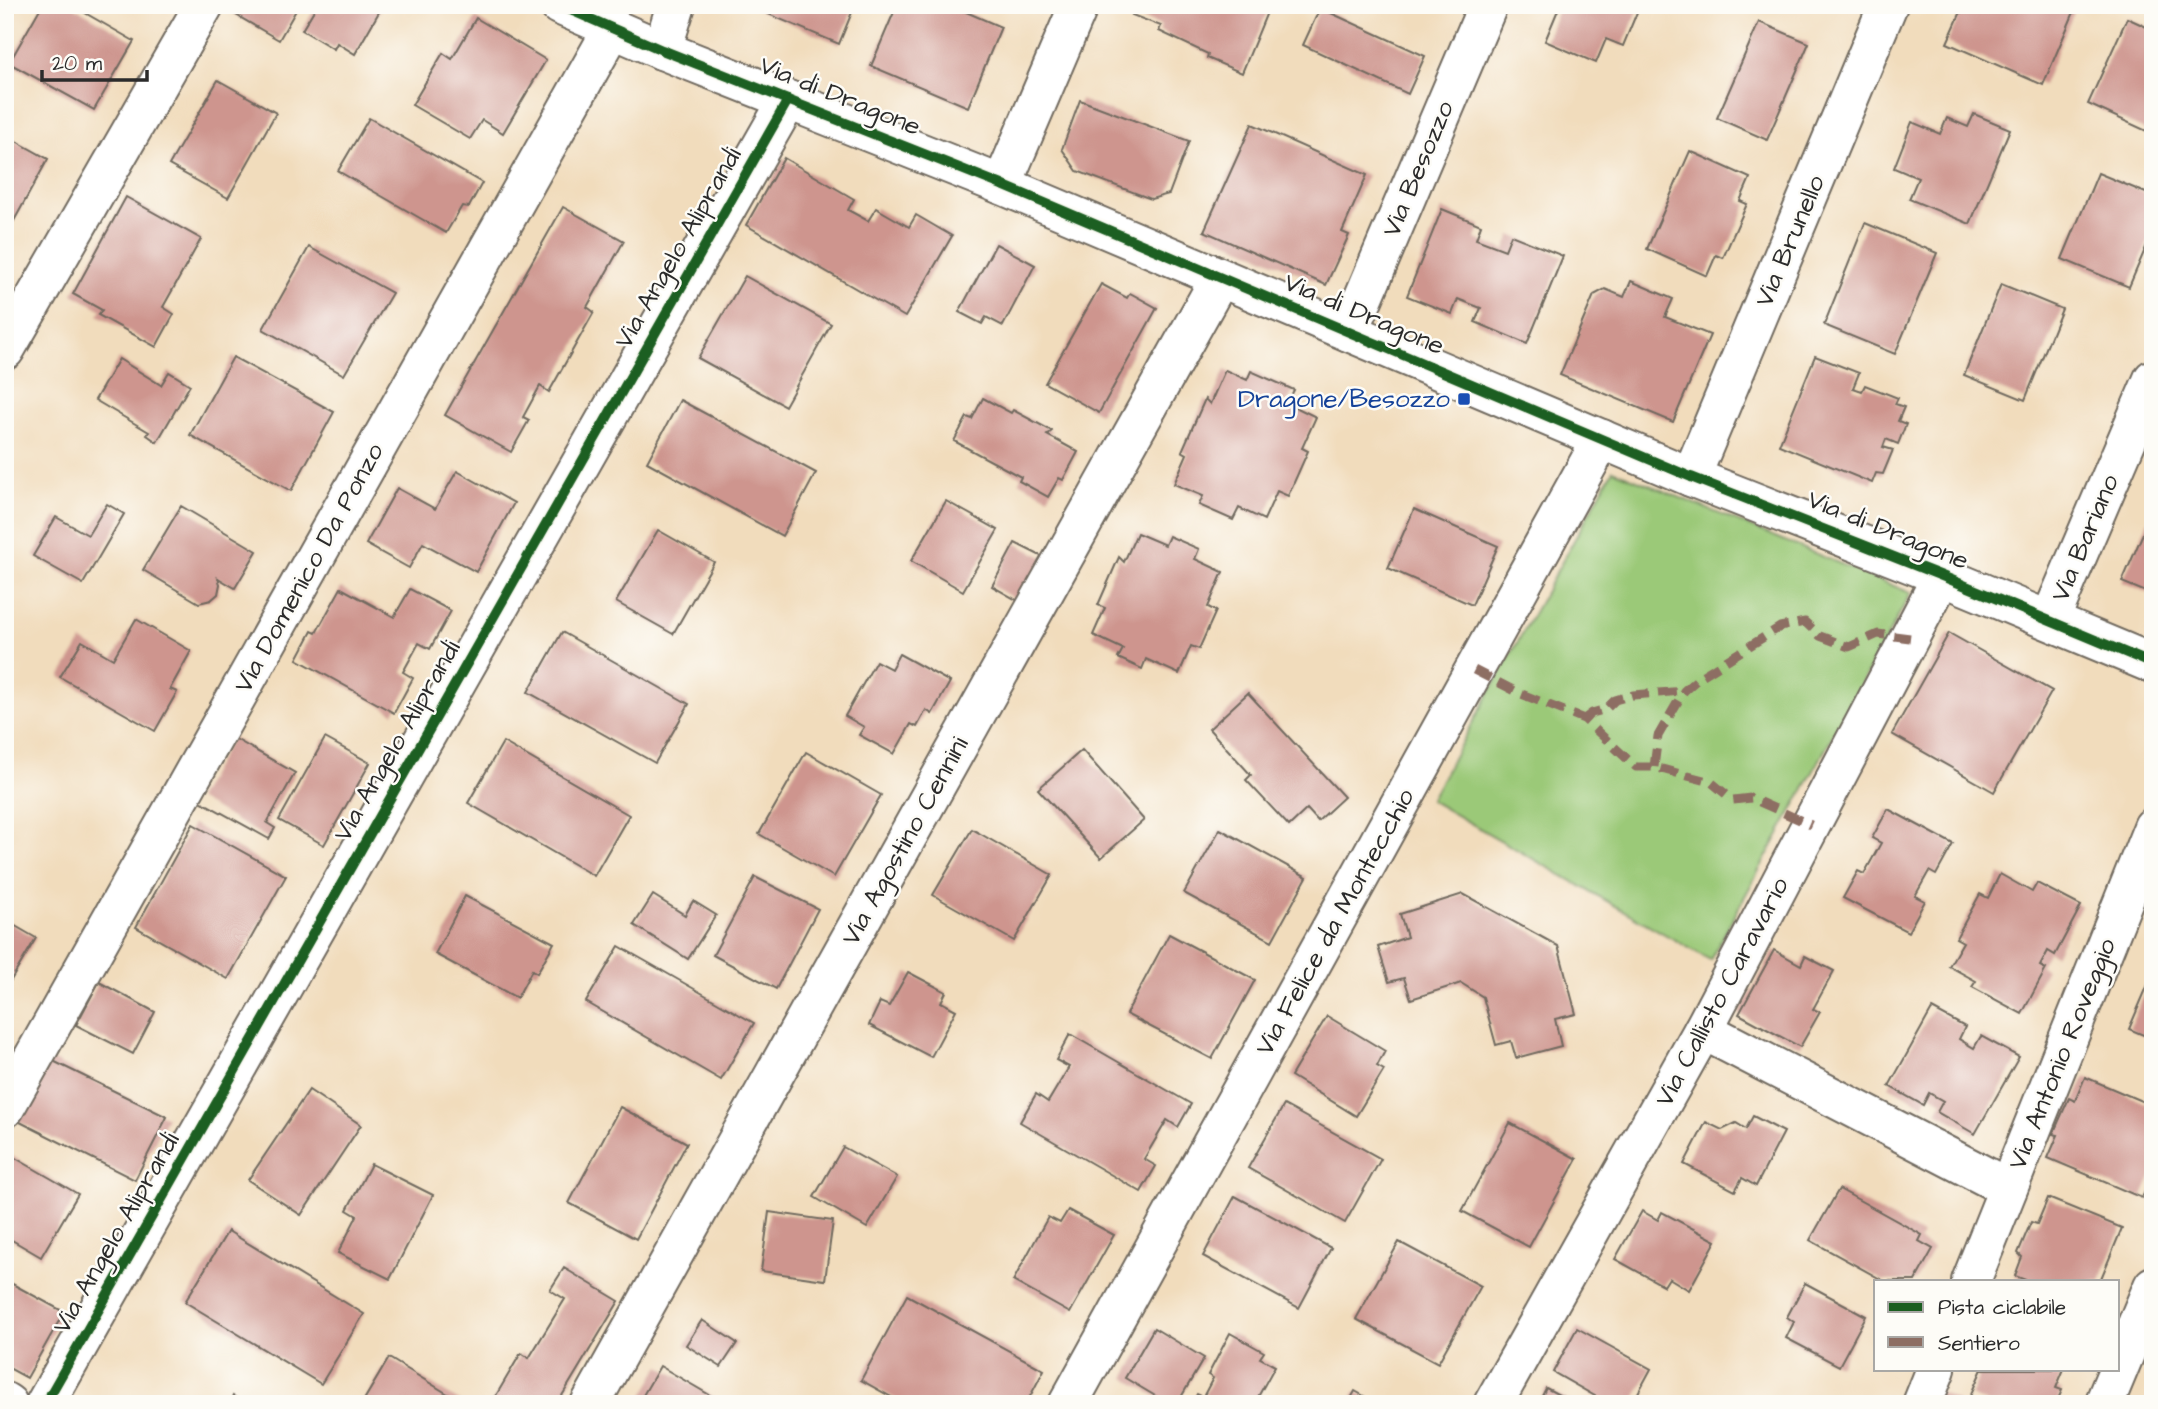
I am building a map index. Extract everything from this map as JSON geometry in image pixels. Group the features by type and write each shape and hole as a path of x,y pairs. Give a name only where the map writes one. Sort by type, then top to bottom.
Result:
{"street":[{"path":"5,349 204,5"},
{"name":"Via di Dragone","path":"559,5 662,50 1002,186 1691,477 1942,576 2153,664"},
{"path":"662,50 677,5"},
{"path":"1002,186 1079,5"},
{"name":"Via Besozzo","path":"1349,332 1488,5"},
{"name":"Via Brunello","path":"1691,477 1888,5"},
{"name":"Via Domenico Da Ponzo","path":"5,1108 613,28"},
{"name":"Via Angelo Aliprandi","path":"44,1404 788,100"},
{"name":"Via Agostino Cennini","path":"590,1404 1220,278"},
{"name":"Via Bariano","path":"2050,620 2153,379"},
{"name":"Via Felice da Montecchio","path":"1068,1404 1602,439"},
{"name":"Via Callisto Caravario","path":"1493,1404 1703,1030 1942,576"},
{"name":"Via Antonio Roveggio","path":"1971,1280 2153,827"},
{"path":"1703,1030 2008,1188"},
{"path":"2120,1365 2153,1286"},
{"path":"1922,1404 1936,1370"},
{"path":"2104,1404 2118,1370"}],"green space":[{"path":"1613,470 1911,593 1710,960 1430,800"}],"building":[{"path":"42,5 71,5 134,41 94,110 9,63"},
{"path":"226,5 299,5 279,40 224,8"},
{"path":"317,5 383,5 355,54 337,43 334,49 302,30"},
{"path":"747,5 855,5 839,44"},
{"path":"897,5 950,5 1001,27 968,107 871,66"},
{"path":"1136,5 1270,5 1242,73 1207,58 1208,54 1159,31 1161,26 1132,15"},
{"path":"1560,5 1640,5 1623,46 1606,39 1596,63 1545,41"},
{"path":"1964,5 2077,5 2043,85 1947,43"},
{"path":"1320,8 1425,56 1408,94 1303,45"},
{"path":"476,18 546,60 503,133 482,120 470,139 412,105 443,53 452,59"},
{"path":"2127,18 2153,30 2153,134 2088,104"},
{"path":"1759,22 1809,43 1767,140 1717,118"},
{"path":"218,80 276,113 228,198 169,165"},
{"path":"1080,100 1189,141 1169,194 1151,199 1077,171 1062,149"},
{"path":"1974,114 2010,129 1970,224 1909,199 1918,178 1894,168 1912,122 1940,134 1947,118 1968,127"},
{"path":"369,118 482,183 469,207 462,206 446,233 338,171"},
{"path":"1252,124 1367,175 1342,232 1349,235 1326,285 1204,231"},
{"path":"5,135 48,159 10,228 5,226"},
{"path":"1690,151 1750,178 1740,201 1747,204 1723,258 1716,255 1707,276 1647,249"},
{"path":"784,158 854,199 848,210 868,221 876,208 909,227 916,215 952,236 905,317 746,225"},
{"path":"2098,173 2153,196 2153,231 2129,287 2062,259"},
{"path":"126,197 201,239 163,307 174,314 156,347 98,315 102,310 73,294"},
{"path":"563,207 624,241 587,307 594,312 549,392 540,386 523,417 529,420 511,452 445,415"},
{"path":"1442,209 1481,225 1476,239 1505,250 1511,235 1563,256 1527,344 1475,322 1481,308 1458,299 1452,314 1407,296"},
{"path":"1865,223 1937,253 1895,354 1824,325"},
{"path":"996,244 1035,265 1003,326 986,317 982,324 959,312"},
{"path":"309,247 392,293 344,375 263,329"},
{"path":"745,276 831,324 785,406 698,358"},
{"path":"1631,281 1673,299 1665,317 1710,335 1673,422 1560,375 1594,295 1605,289 1624,297"},
{"path":"1101,284 1127,298 1130,293 1157,308 1099,413 1045,383"},
{"path":"2001,284 2062,309 2025,400 1964,375"},
{"path":"1815,356 1859,373 1853,388 1862,391 1865,385 1898,398 1895,404 1904,407 1898,421 1906,424 1898,444 1886,439 1883,447 1893,450 1883,474 1876,473 1872,483 1779,445"},
{"path":"233,357 334,412 291,491 190,435"},
{"path":"119,359 161,385 169,372 190,385 157,442 147,435 149,432 95,400"},
{"path":"1225,370 1247,380 1251,371 1294,390 1287,403 1316,417 1302,448 1308,451 1288,496 1277,491 1264,520 1239,508 1233,520 1199,505 1203,496 1174,484 1187,454 1182,451 1205,399 1210,404"},
{"path":"983,398 1011,413 1013,410 1052,431 1047,435 1078,452 1063,480 1059,478 1048,497 1019,481 1021,477 954,441 967,417 972,419"},
{"path":"680,400 816,473 782,536 647,462"},
{"path":"457,471 514,503 476,572 423,543 409,568 366,544 397,488 435,509"},
{"path":"946,501 998,530 963,591 911,561"},
{"path":"107,504 124,514 83,584 33,556 56,517 88,535"},
{"path":"181,506 257,551 235,588 218,578 218,594 211,600 199,603 143,570"},
{"path":"1414,509 1498,546 1472,605 1388,568"},
{"path":"2153,510 2153,595 2122,582"},
{"path":"658,530 714,562 673,634 616,602"},
{"path":"1137,533 1165,545 1169,536 1199,549 1195,559 1223,572 1208,607 1216,611 1199,649 1191,646 1179,674 1146,659 1142,669 1118,658 1123,649 1093,635 1105,608 1098,605 1119,557 1124,562"},
{"path":"1015,543 1045,558 1022,603 992,586"},
{"path":"341,588 394,617 410,589 451,611 430,649 419,643 403,672 413,678 394,713 297,659 312,631 316,633"},
{"path":"136,619 191,651 170,689 177,692 155,731 60,677 82,641 113,659"},
{"path":"562,632 689,704 655,763 528,692"},
{"path":"1949,633 2052,691 1994,792 1892,734"},
{"path":"899,654 950,682 932,714 926,710 917,727 911,724 894,754 859,735 864,727 845,716 876,661 891,669"},
{"path":"1248,693 1344,797 1318,821 1307,809 1289,826 1246,780 1251,775 1209,729"},
{"path":"232,737 295,773 267,823 275,828 269,839 197,799"},
{"path":"325,738 370,763 324,845 279,820"},
{"path":"503,742 629,815 594,876 468,803"},
{"path":"1082,750 1144,820 1101,858 1038,789"},
{"path":"806,752 881,795 834,877 759,834"},
{"path":"1888,809 1953,844 1936,875 1929,871 1915,896 1925,901 1908,932 1843,898 1858,871 1864,874 1881,843 1872,838"},
{"path":"193,824 286,876 228,979 136,927"},
{"path":"972,829 1052,875 1014,941 933,895"},
{"path":"1220,829 1307,877 1272,941 1184,893"},
{"path":"2000,874 2032,892 2037,883 2081,906 2055,955 2048,951 2040,966 2046,969 2022,1014 1972,987 1976,981 1949,966 1963,942 1956,938 1980,894 1988,898"},
{"path":"755,877 818,909 776,989 713,955"},
{"path":"1463,894 1558,946 1576,1014 1555,1019 1561,1046 1516,1058 1511,1041 1496,1045 1483,997 1461,983 1411,999 1404,978 1389,982 1378,947 1407,937 1400,914"},
{"path":"653,895 685,915 693,901 716,915 688,959 634,925"},
{"path":"465,896 554,943 537,973 532,970 517,998 435,954"},
{"path":"5,920 36,938 5,990"},
{"path":"1169,934 1255,980 1212,1059 1126,1014"},
{"path":"619,946 754,1023 721,1080 586,1002"},
{"path":"1774,950 1801,965 1805,956 1834,971 1813,1009 1820,1012 1800,1047 1739,1014"},
{"path":"908,972 946,992 941,1002 956,1010 931,1057 869,1025 880,1002 889,1006"},
{"path":"2153,973 2153,1039 2129,1029"},
{"path":"99,982 155,1012 133,1054 76,1025"},
{"path":"1932,1009 1965,1027 1959,1039 1974,1048 1981,1036 2019,1057 1975,1134 1937,1112 1943,1101 1929,1093 1923,1105 1889,1086"},
{"path":"1327,1016 1385,1051 1377,1066 1384,1070 1356,1116 1291,1076"},
{"path":"1070,1034 1191,1104 1178,1127 1167,1120 1144,1159 1156,1166 1141,1192 1020,1122 1036,1094 1048,1102 1069,1067 1056,1060"},
{"path":"47,1058 167,1117 135,1180 16,1120"},
{"path":"2085,1077 2153,1106 2153,1174 2142,1198 2048,1158 2058,1135 2053,1134 2069,1098 2075,1101"},
{"path":"309,1090 361,1125 301,1215 248,1180"},
{"path":"1284,1105 1381,1159 1345,1223 1248,1168"},
{"path":"620,1107 687,1143 636,1239 569,1203"},
{"path":"1753,1116 1784,1132 1756,1186 1742,1178 1735,1191 1684,1164 1706,1122 1722,1130 1736,1123 1746,1129"},
{"path":"1510,1123 1577,1159 1529,1247 1462,1211"},
{"path":"843,1147 897,1177 867,1228 814,1197"},
{"path":"5,1152 78,1194 41,1257 5,1236"},
{"path":"371,1164 433,1195 390,1279 338,1253 357,1216 347,1210"},
{"path":"1839,1189 1922,1235 1919,1241 1933,1249 1916,1280 1882,1280 1810,1240"},
{"path":"1235,1196 1331,1248 1299,1308 1203,1256"},
{"path":"2048,1198 2122,1228 2100,1280 2025,1280 2015,1276 2022,1257 2018,1253 2031,1222 2037,1224"},
{"path":"1068,1210 1114,1235 1070,1313 1013,1281 1048,1217 1060,1223"},
{"path":"1642,1211 1658,1220 1662,1212 1716,1241 1689,1290 1669,1278 1664,1286 1615,1259"},
{"path":"769,1212 833,1221 825,1280 761,1271"},
{"path":"228,1231 364,1314 321,1384 185,1302"},
{"path":"1399,1242 1481,1286 1438,1363 1356,1319"},
{"path":"564,1268 619,1301 557,1404 491,1404 521,1353 529,1358 565,1299 550,1290"},
{"path":"5,1280 64,1312 27,1378 5,1366"},
{"path":"1805,1283 1866,1316 1839,1366 1786,1338 1794,1322 1787,1317"},
{"path":"907,1295 1044,1370 1026,1404 904,1404 861,1380"},
{"path":"702,1320 737,1343 721,1367 686,1345"},
{"path":"1154,1328 1204,1358 1177,1404 1169,1404 1125,1378"},
{"path":"1577,1328 1651,1369 1632,1404 1609,1404 1553,1372"},
{"path":"1230,1333 1264,1352 1260,1358 1275,1366 1254,1404 1192,1404 1197,1394 1203,1397 1213,1378 1208,1375"},
{"path":"389,1358 464,1404 365,1404 364,1400"},
{"path":"660,1366 725,1404 638,1404"},
{"path":"1982,1370 2064,1370 2056,1388 2062,1390 2056,1404 1988,1404 1970,1396"},
{"path":"1546,1388 1576,1404 1538,1404"},
{"path":"1935,1390 1958,1401 1957,1404 1929,1404"},
{"path":"1355,1391 1378,1404 1348,1404"},
{"path":"233,1396 247,1404 229,1404"}],"marked path":[{"path":"1654,767 1658,736 1684,691 1700,677 1780,627 1805,622 1820,636 1849,647 1878,634 1910,638"},
{"path":"1474,670 1519,693 1584,719 1636,767 1654,767 1711,782 1733,800 1751,798 1811,825"},
{"path":"1584,719 1592,713 1606,709 1615,700 1633,695 1684,691"}],"cycle path":[{"path":"559,5 662,50 1002,185 1691,477 1942,576 2153,664"},
{"path":"45,1404 788,100"}],"place":[{"name":"Dragone/Besozzo","path":"1464,399"}]}
